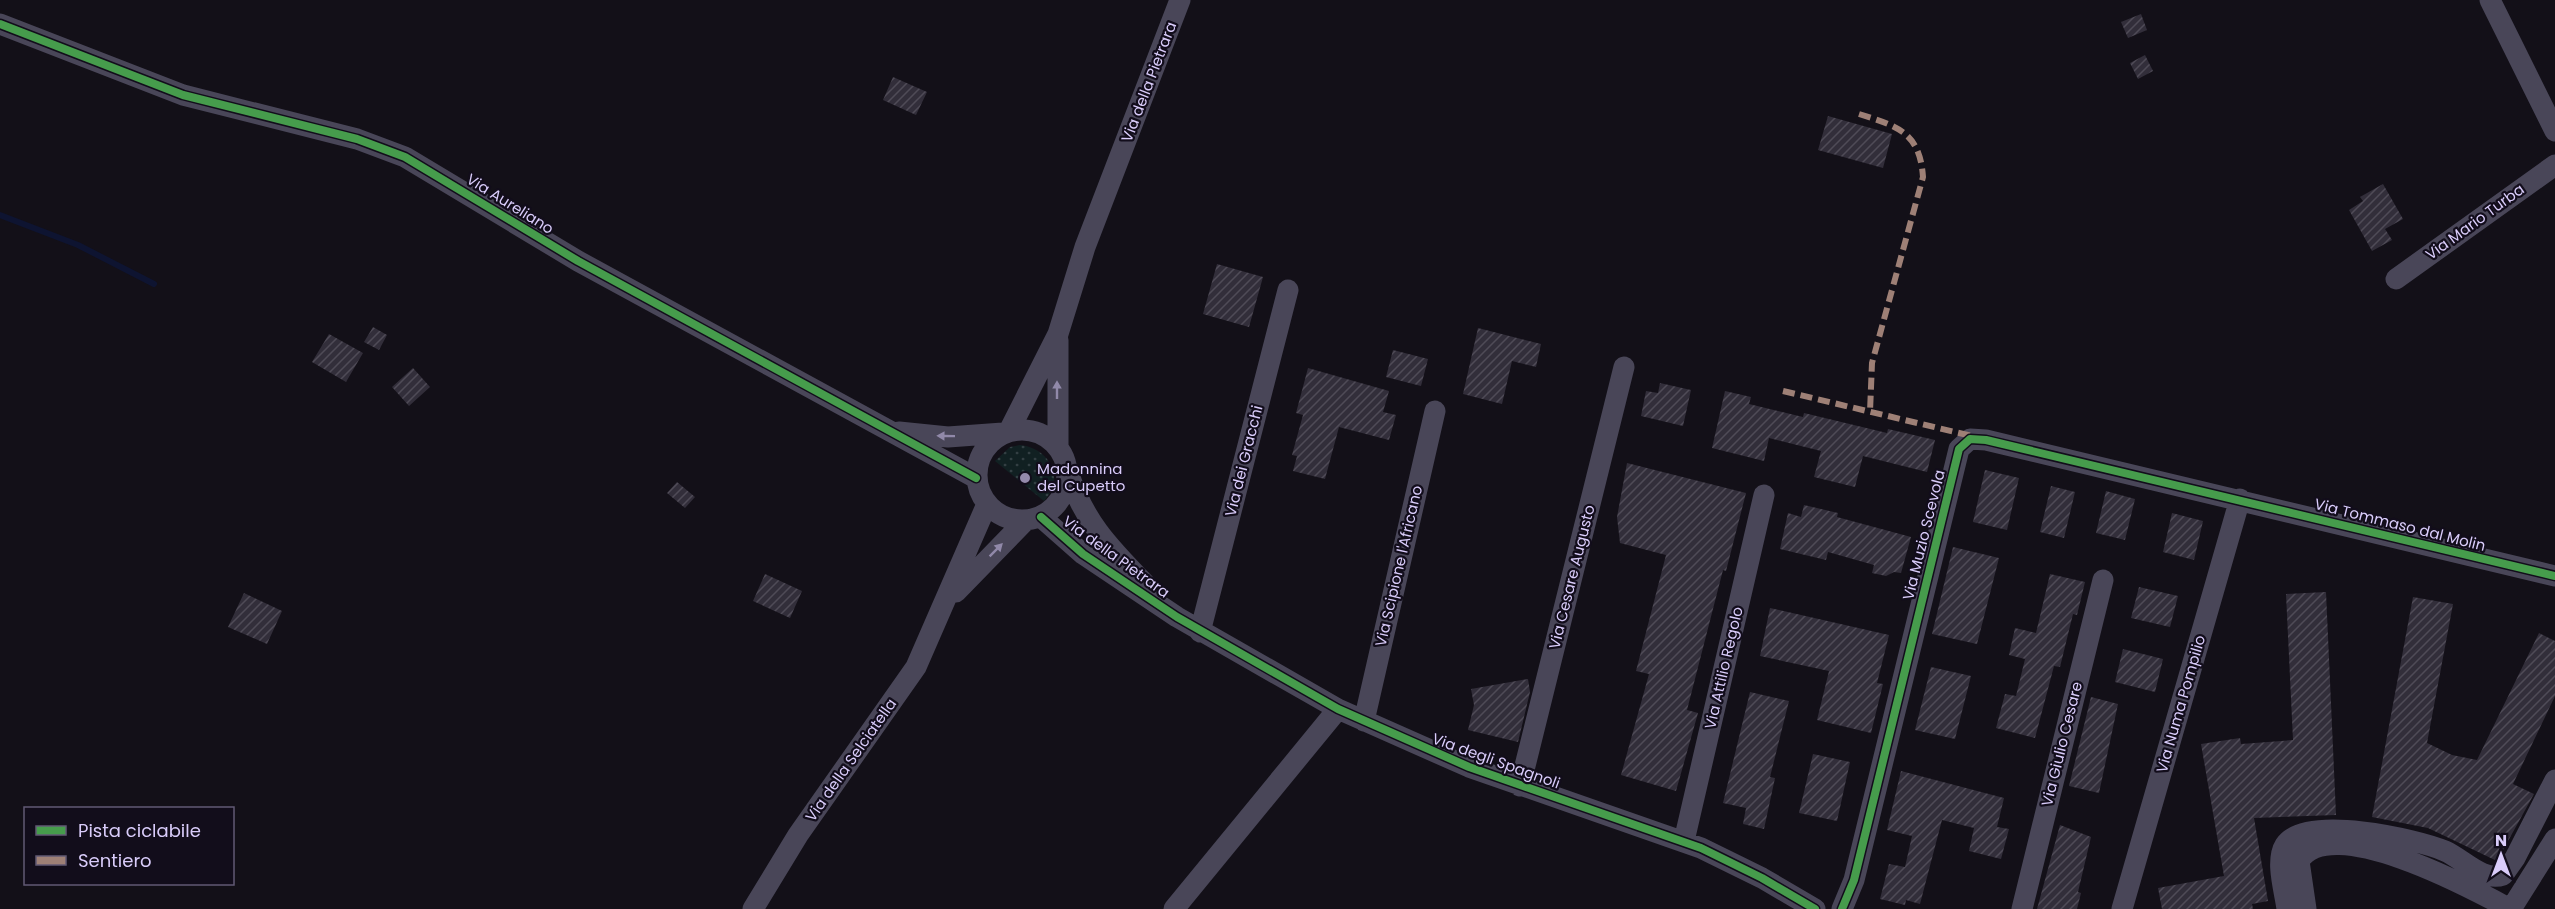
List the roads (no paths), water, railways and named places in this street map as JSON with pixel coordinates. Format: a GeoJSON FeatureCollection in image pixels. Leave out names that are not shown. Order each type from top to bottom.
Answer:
{"type":"FeatureCollection","features":[{"type":"Feature","properties":{"kind":"street","name":"Via della Pietrara"},"geometry":{"type":"LineString","coordinates":[[1007,432],[1058,334],[1085,247],[1180,0]]}},
{"type":"Feature","properties":{"kind":"street"},"geometry":{"type":"LineString","coordinates":[[2490,0],[2555,131]]}},
{"type":"Feature","properties":{"kind":"street","name":"Via Aureliano"},"geometry":{"type":"LineString","coordinates":[[0,24],[183,95],[334,133],[396,153],[431,170],[570,256],[976,478]]}},
{"type":"Feature","properties":{"kind":"street","name":"Via Mario Turba"},"geometry":{"type":"LineString","coordinates":[[2396,279],[2555,165]]}},
{"type":"Feature","properties":{"kind":"street","name":"Via dei Gracchi"},"geometry":{"type":"LineString","coordinates":[[1200,632],[1288,290]]}},
{"type":"Feature","properties":{"kind":"street","name":"Via della Pietrara"},"geometry":{"type":"LineString","coordinates":[[1058,334],[1058,447]]}},
{"type":"Feature","properties":{"kind":"street","name":"Via Cesare Augusto"},"geometry":{"type":"LineString","coordinates":[[1520,786],[1624,367]]}},
{"type":"Feature","properties":{"kind":"street","name":"Via Scipione l'Africano"},"geometry":{"type":"LineString","coordinates":[[1364,721],[1435,411]]}},
{"type":"Feature","properties":{"kind":"street"},"geometry":{"type":"LineString","coordinates":[[1023,429],[1036,431],[1058,447],[1068,468],[1067,483],[1062,497],[1053,508],[1034,518],[1003,516],[987,504],[976,478],[981,456],[995,438],[1007,432],[1023,429]]}},
{"type":"Feature","properties":{"kind":"street","name":"Via Aureliano"},"geometry":{"type":"LineString","coordinates":[[887,430],[948,437],[1007,432]]}},
{"type":"Feature","properties":{"kind":"street","name":"Via Muzio Scevola"},"geometry":{"type":"LineString","coordinates":[[1842,909],[1854,880],[1962,444],[1970,439],[1986,440],[2240,499]]}},
{"type":"Feature","properties":{"kind":"street","name":"Via della Pietrara"},"geometry":{"type":"LineString","coordinates":[[1068,468],[1075,494],[1088,519],[1108,546],[1177,617]]}},
{"type":"Feature","properties":{"kind":"street","name":"Via Attilio Regolo"},"geometry":{"type":"LineString","coordinates":[[1684,841],[1764,495]]}},
{"type":"Feature","properties":{"kind":"street","name":"Via Tommaso dal Molin"},"geometry":{"type":"LineString","coordinates":[[2240,499],[2555,576]]}},
{"type":"Feature","properties":{"kind":"street","name":"Via Numa Pompilio"},"geometry":{"type":"LineString","coordinates":[[2122,909],[2240,499]]}},
{"type":"Feature","properties":{"kind":"street","name":"Via della Selciatella"},"geometry":{"type":"LineString","coordinates":[[753,909],[798,835],[916,667],[987,504]]}},
{"type":"Feature","properties":{"kind":"street","name":"Via della Pietrara"},"geometry":{"type":"LineString","coordinates":[[1034,518],[1177,617]]}},
{"type":"Feature","properties":{"kind":"street","name":"Via della Selciatella"},"geometry":{"type":"LineString","coordinates":[[942,608],[972,574],[1034,518]]}},
{"type":"Feature","properties":{"kind":"street","name":"Via Giulio Cesare"},"geometry":{"type":"LineString","coordinates":[[2022,909],[2103,580]]}},
{"type":"Feature","properties":{"kind":"street","name":"Via degli Spagnoli"},"geometry":{"type":"LineString","coordinates":[[1177,617],[1338,709],[1424,749],[1520,786],[1684,841],[1745,869],[1815,909]]}},
{"type":"Feature","properties":{"kind":"street"},"geometry":{"type":"LineString","coordinates":[[1174,909],[1338,709]]}},
{"type":"Feature","properties":{"kind":"street"},"geometry":{"type":"LineString","coordinates":[[2287,909],[2282,867],[2283,849],[2295,837],[2313,832],[2361,832],[2403,838],[2445,851],[2487,875],[2503,875],[2515,858],[2555,780]]}},
{"type":"Feature","properties":{"kind":"street"},"geometry":{"type":"LineString","coordinates":[[2306,909],[2300,861],[2312,848],[2330,845],[2372,849],[2409,860],[2466,885],[2510,909],[2555,839]]}},
{"type":"Feature","properties":{"kind":"waterway"},"geometry":{"type":"LineString","coordinates":[[0,215],[78,245],[154,284]]}},
{"type":"Feature","properties":{"kind":"place","name":"Madonnina del Cupetto"},"geometry":{"type":"Point","coordinates":[1025,478]}}]}
